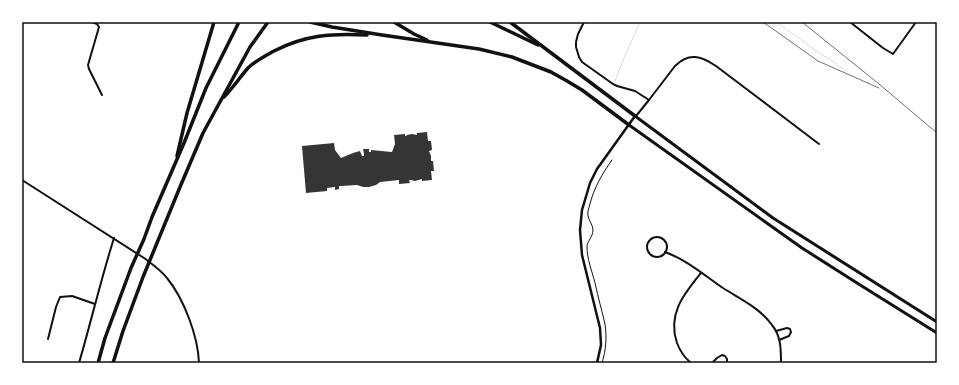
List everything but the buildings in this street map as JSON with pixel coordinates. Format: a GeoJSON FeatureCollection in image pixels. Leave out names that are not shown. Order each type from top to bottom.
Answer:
{"type":"FeatureCollection","features":[{"type":"Feature","properties":{"kind":"highway"},"geometry":{"type":"LineString","coordinates":[[175,165],[187,113],[214,22]]}},
{"type":"Feature","properties":{"kind":"highway"},"geometry":{"type":"LineString","coordinates":[[98,363],[105,338],[152,217],[206,88],[239,22]]}},
{"type":"Feature","properties":{"kind":"highway"},"geometry":{"type":"LineString","coordinates":[[113,363],[143,277],[203,133],[250,47],[268,22]]}},
{"type":"Feature","properties":{"kind":"highway"},"geometry":{"type":"LineString","coordinates":[[310,22],[382,35],[479,49],[512,57],[552,72],[582,90],[628,125]]}},
{"type":"Feature","properties":{"kind":"highway"},"geometry":{"type":"LineString","coordinates":[[394,22],[414,34],[427,40],[439,43]]}},
{"type":"Feature","properties":{"kind":"highway"},"geometry":{"type":"LineString","coordinates":[[490,22],[544,48]]}},
{"type":"Feature","properties":{"kind":"highway"},"geometry":{"type":"LineString","coordinates":[[510,22],[635,116]]}},
{"type":"Feature","properties":{"kind":"highway"},"geometry":{"type":"LineString","coordinates":[[220,102],[249,67],[269,54],[292,43],[329,34],[382,35]]}},
{"type":"Feature","properties":{"kind":"main road"},"geometry":{"type":"LineString","coordinates":[[635,116],[773,218],[937,322]]}},
{"type":"Feature","properties":{"kind":"main road"},"geometry":{"type":"LineString","coordinates":[[628,125],[802,248],[937,333]]}},
{"type":"Feature","properties":{"kind":"street"},"geometry":{"type":"LineString","coordinates":[[92,22],[97,24],[99,27],[88,65],[102,95]]}},
{"type":"Feature","properties":{"kind":"street"},"geometry":{"type":"LineString","coordinates":[[584,22],[576,42],[577,52],[582,62],[613,84],[635,91],[649,100]]}},
{"type":"Feature","properties":{"kind":"street"},"geometry":{"type":"LineString","coordinates":[[850,22],[893,54],[916,22]]}},
{"type":"Feature","properties":{"kind":"street"},"geometry":{"type":"LineString","coordinates":[[597,363],[601,345],[600,328],[582,255],[580,230],[582,210],[590,183],[597,169],[628,125],[680,61],[691,57],[707,60],[819,144]]}},
{"type":"Feature","properties":{"kind":"street"},"geometry":{"type":"LineString","coordinates":[[22,180],[114,238],[156,267],[166,276],[174,287],[186,310],[198,351],[199,363]]}},
{"type":"Feature","properties":{"kind":"street"},"geometry":{"type":"LineString","coordinates":[[655,237],[662,239],[666,245],[665,252],[659,256],[652,255],[647,249],[648,242],[655,237]]}},
{"type":"Feature","properties":{"kind":"street"},"geometry":{"type":"LineString","coordinates":[[79,363],[114,238]]}},
{"type":"Feature","properties":{"kind":"street"},"geometry":{"type":"LineString","coordinates":[[665,252],[683,260],[765,316],[773,326],[780,340],[782,348],[781,363]]}},
{"type":"Feature","properties":{"kind":"street"},"geometry":{"type":"LineString","coordinates":[[691,363],[680,350],[675,337],[675,314],[682,299],[702,273]]}},
{"type":"Feature","properties":{"kind":"street"},"geometry":{"type":"LineString","coordinates":[[48,339],[56,306],[60,297],[72,296],[95,304]]}},
{"type":"Feature","properties":{"kind":"street"},"geometry":{"type":"LineString","coordinates":[[776,331],[787,328],[790,329],[791,332],[789,336],[780,340]]}},
{"type":"Feature","properties":{"kind":"street"},"geometry":{"type":"LineString","coordinates":[[712,363],[722,355],[727,359],[727,363]]}},
{"type":"Feature","properties":{"kind":"path"},"geometry":{"type":"LineString","coordinates":[[602,363],[606,346],[606,333],[588,254],[587,245],[593,231],[588,214],[598,182],[612,160]]}},
{"type":"Feature","properties":{"kind":"waterway"},"geometry":{"type":"LineString","coordinates":[[615,81],[640,22]]}},
{"type":"Feature","properties":{"kind":"waterway"},"geometry":{"type":"LineString","coordinates":[[777,22],[844,70]]}},
{"type":"Feature","properties":{"kind":"railway"},"geometry":{"type":"LineString","coordinates":[[763,22],[818,61],[879,88]]}},
{"type":"Feature","properties":{"kind":"railway"},"geometry":{"type":"LineString","coordinates":[[802,22],[937,133]]}}]}
